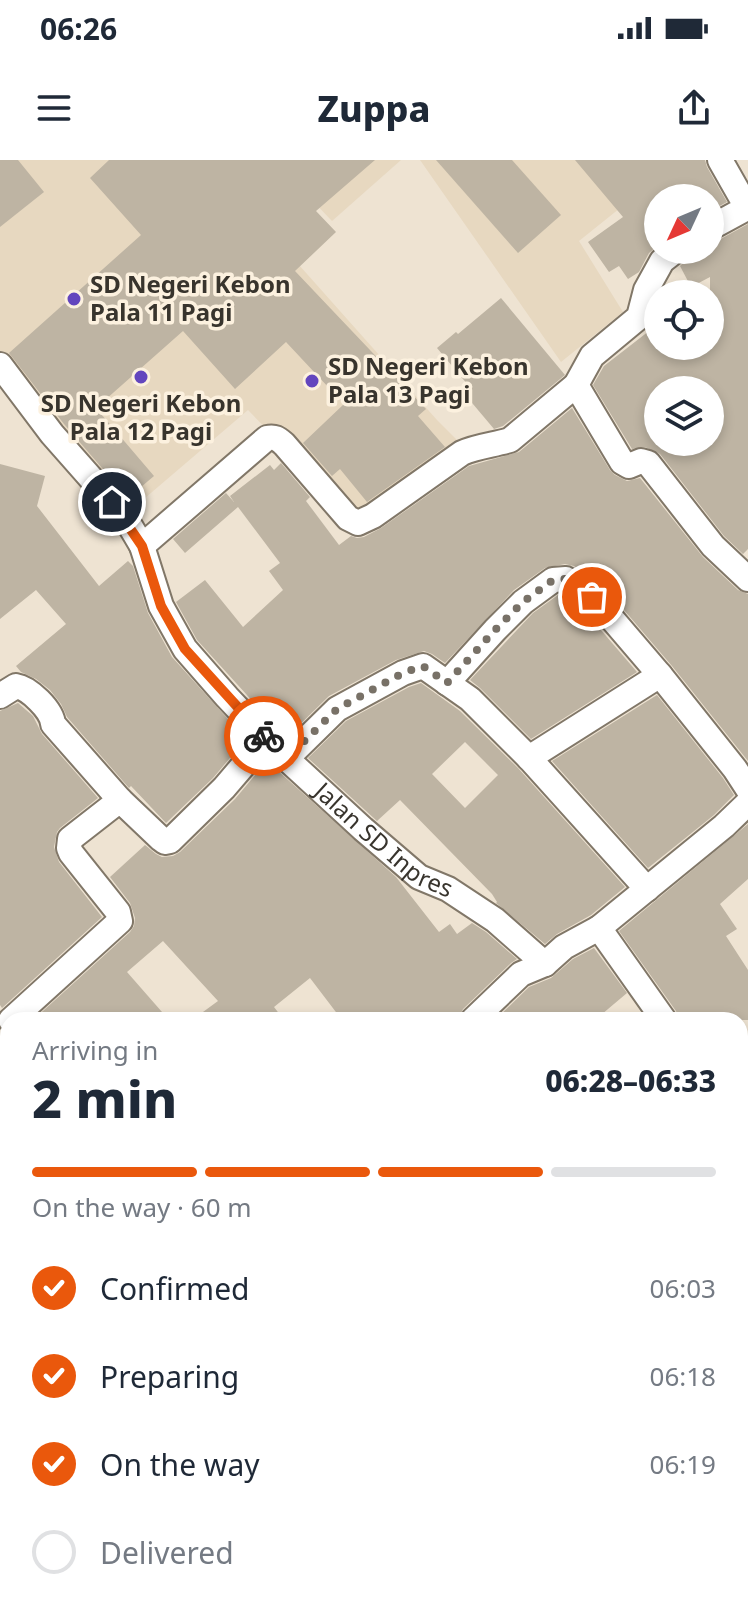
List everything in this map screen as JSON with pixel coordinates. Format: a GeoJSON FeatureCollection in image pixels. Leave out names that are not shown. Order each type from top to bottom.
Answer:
{"type":"FeatureCollection","features":[{"type":"Feature","properties":{"kind":"street"},"geometry":{"type":"LineString","coordinates":[[720,160],[744,201],[743,210],[724,220]]}},
{"type":"Feature","properties":{"kind":"street"},"geometry":{"type":"LineString","coordinates":[[142,546],[267,438],[272,437],[278,439],[348,518],[358,523],[373,516],[462,453],[510,440],[576,385],[592,356],[639,317],[646,290],[660,264]]}},
{"type":"Feature","properties":{"kind":"street","name":"Jalan SD Inpres"},"geometry":{"type":"LineString","coordinates":[[0,365],[52,434],[112,502],[142,546],[161,606],[185,649],[266,739],[419,877],[448,889],[495,920],[545,964]]}},
{"type":"Feature","properties":{"kind":"street"},"geometry":{"type":"LineString","coordinates":[[576,385],[622,462],[629,466],[641,461],[648,463],[713,546],[748,579]]}},
{"type":"Feature","properties":{"kind":"street"},"geometry":{"type":"LineString","coordinates":[[447,683],[523,602],[553,580],[566,579],[592,597],[660,675],[748,789]]}},
{"type":"Feature","properties":{"kind":"street"},"geometry":{"type":"LineString","coordinates":[[286,759],[337,709],[403,673],[423,666],[470,699],[529,758],[647,889]]}},
{"type":"Feature","properties":{"kind":"street"},"geometry":{"type":"LineString","coordinates":[[529,758],[660,675]]}},
{"type":"Feature","properties":{"kind":"street"},"geometry":{"type":"LineString","coordinates":[[0,696],[16,686],[24,688],[51,714],[53,724],[120,800],[165,842],[170,841],[224,788],[266,739]]}},
{"type":"Feature","properties":{"kind":"street"},"geometry":{"type":"LineString","coordinates":[[20,1012],[120,921],[118,912],[71,853],[68,843],[75,834],[120,800]]}},
{"type":"Feature","properties":{"kind":"street"},"geometry":{"type":"LineString","coordinates":[[481,1012],[521,974],[545,964],[564,947],[599,928],[748,803]]}},
{"type":"Feature","properties":{"kind":"street"},"geometry":{"type":"LineString","coordinates":[[599,928],[658,1012]]}},
{"type":"Feature","properties":{"kind":"shaded area"},"geometry":{"type":"Polygon","coordinates":[[[0,160],[171,160],[299,265],[465,448],[353,519],[248,410],[131,510],[0,374],[0,160]]]}},
{"type":"Feature","properties":{"kind":"shaded area"},"geometry":{"type":"Polygon","coordinates":[[[274,160],[401,160],[332,221],[274,160]]]}},
{"type":"Feature","properties":{"kind":"shaded area"},"geometry":{"type":"Polygon","coordinates":[[[420,160],[680,160],[650,184],[644,184],[644,189],[579,241],[623,312],[561,362],[420,160]]]}},
{"type":"Feature","properties":{"kind":"building"},"geometry":{"type":"Polygon","coordinates":[[[0,160],[18,160],[44,192],[0,227],[0,160]]]}},
{"type":"Feature","properties":{"kind":"building"},"geometry":{"type":"Polygon","coordinates":[[[109,160],[375,160],[316,211],[336,232],[295,271],[426,409],[418,416],[445,447],[367,502],[340,469],[332,476],[303,443],[344,404],[286,342],[235,389],[183,331],[96,408],[154,476],[128,498],[64,424],[9,353],[141,235],[90,178],[109,160]]]}},
{"type":"Feature","properties":{"kind":"building"},"geometry":{"type":"Polygon","coordinates":[[[436,160],[512,160],[561,215],[518,253],[436,160]]]}},
{"type":"Feature","properties":{"kind":"building"},"geometry":{"type":"Polygon","coordinates":[[[575,160],[705,160],[717,184],[644,184],[644,262],[639,272],[628,279],[619,266],[609,272],[588,242],[623,217],[575,160]]]}},
{"type":"Feature","properties":{"kind":"building"},"geometry":{"type":"Polygon","coordinates":[[[748,224],[748,549],[743,554],[724,536],[662,456],[724,456],[724,376],[644,376],[644,447],[632,449],[593,385],[604,366],[644,335],[644,360],[724,360],[724,280],[710,280],[710,277],[687,280],[680,266],[724,264],[724,237],[748,224]]]}},
{"type":"Feature","properties":{"kind":"building"},"geometry":{"type":"Polygon","coordinates":[[[501,298],[565,375],[503,426],[494,429],[462,391],[468,385],[437,348],[501,298]]]}},
{"type":"Feature","properties":{"kind":"building"},"geometry":{"type":"Polygon","coordinates":[[[572,408],[610,470],[627,481],[640,478],[703,557],[738,590],[748,594],[748,761],[618,603],[601,585],[574,566],[565,564],[545,568],[514,590],[445,663],[424,651],[396,660],[329,696],[286,738],[197,640],[176,602],[205,580],[243,627],[283,590],[269,571],[280,563],[238,507],[185,553],[173,539],[226,493],[234,502],[230,496],[270,465],[274,470],[281,463],[310,497],[306,501],[339,545],[351,536],[364,537],[381,528],[469,466],[519,452],[572,408]]]}},
{"type":"Feature","properties":{"kind":"building"},"geometry":{"type":"Polygon","coordinates":[[[0,464],[45,476],[37,506],[99,586],[128,561],[133,566],[148,613],[172,657],[246,739],[213,778],[166,823],[131,786],[129,788],[67,717],[50,690],[16,666],[66,624],[36,590],[0,619],[0,464]]]}},
{"type":"Feature","properties":{"kind":"building"},"geometry":{"type":"Polygon","coordinates":[[[562,594],[582,608],[637,672],[531,739],[470,680],[533,613],[562,594]]]}},
{"type":"Feature","properties":{"kind":"building"},"geometry":{"type":"Polygon","coordinates":[[[421,683],[460,711],[518,768],[625,887],[591,915],[545,944],[496,903],[492,894],[400,800],[377,821],[308,758],[346,721],[421,683]],[[465,742],[432,774],[465,808],[498,775],[465,742]]]}},
{"type":"Feature","properties":{"kind":"building"},"geometry":{"type":"Polygon","coordinates":[[[657,695],[734,795],[648,868],[552,761],[657,695]]]}},
{"type":"Feature","properties":{"kind":"building"},"geometry":{"type":"Polygon","coordinates":[[[18,703],[33,716],[42,734],[98,798],[60,828],[54,847],[59,862],[102,917],[2,1008],[0,711],[18,703]]]}},
{"type":"Feature","properties":{"kind":"building"},"geometry":{"type":"Polygon","coordinates":[[[267,761],[396,877],[439,932],[450,924],[457,934],[472,923],[517,959],[462,1012],[336,1012],[310,978],[274,1007],[278,1012],[203,1012],[218,1001],[163,941],[127,972],[162,1012],[42,1012],[134,926],[130,903],[110,877],[145,845],[162,857],[180,852],[235,799],[267,761]]]}},
{"type":"Feature","properties":{"kind":"building"},"geometry":{"type":"Polygon","coordinates":[[[748,824],[748,879],[720,904],[737,929],[726,936],[748,970],[748,1012],[676,1012],[619,931],[748,824]]]}},
{"type":"Feature","properties":{"kind":"building"},"geometry":{"type":"Polygon","coordinates":[[[594,948],[627,993],[604,1012],[503,1012],[529,987],[551,978],[573,959],[594,948]]]}},
{"type":"Feature","properties":{"kind":"way so far"},"geometry":{"type":"LineString","coordinates":[[264,736],[286,759],[337,709],[403,673],[423,666],[447,683],[523,602],[553,580],[566,579],[592,597]]}},
{"type":"Feature","properties":{"kind":"place","name":"SD Negeri Kebon Pala 11 Pagi"},"geometry":{"type":"Point","coordinates":[74,299]}},
{"type":"Feature","properties":{"kind":"place","name":"SD Negeri Kebon Pala 12 Pagi"},"geometry":{"type":"Point","coordinates":[141,377]}},
{"type":"Feature","properties":{"kind":"place","name":"SD Negeri Kebon Pala 13 Pagi"},"geometry":{"type":"Point","coordinates":[312,381]}},
{"type":"Feature","properties":{"kind":"route"},"geometry":{"type":"LineString","coordinates":[[112,502],[142,546],[161,606],[185,649],[264,736]]}}]}
